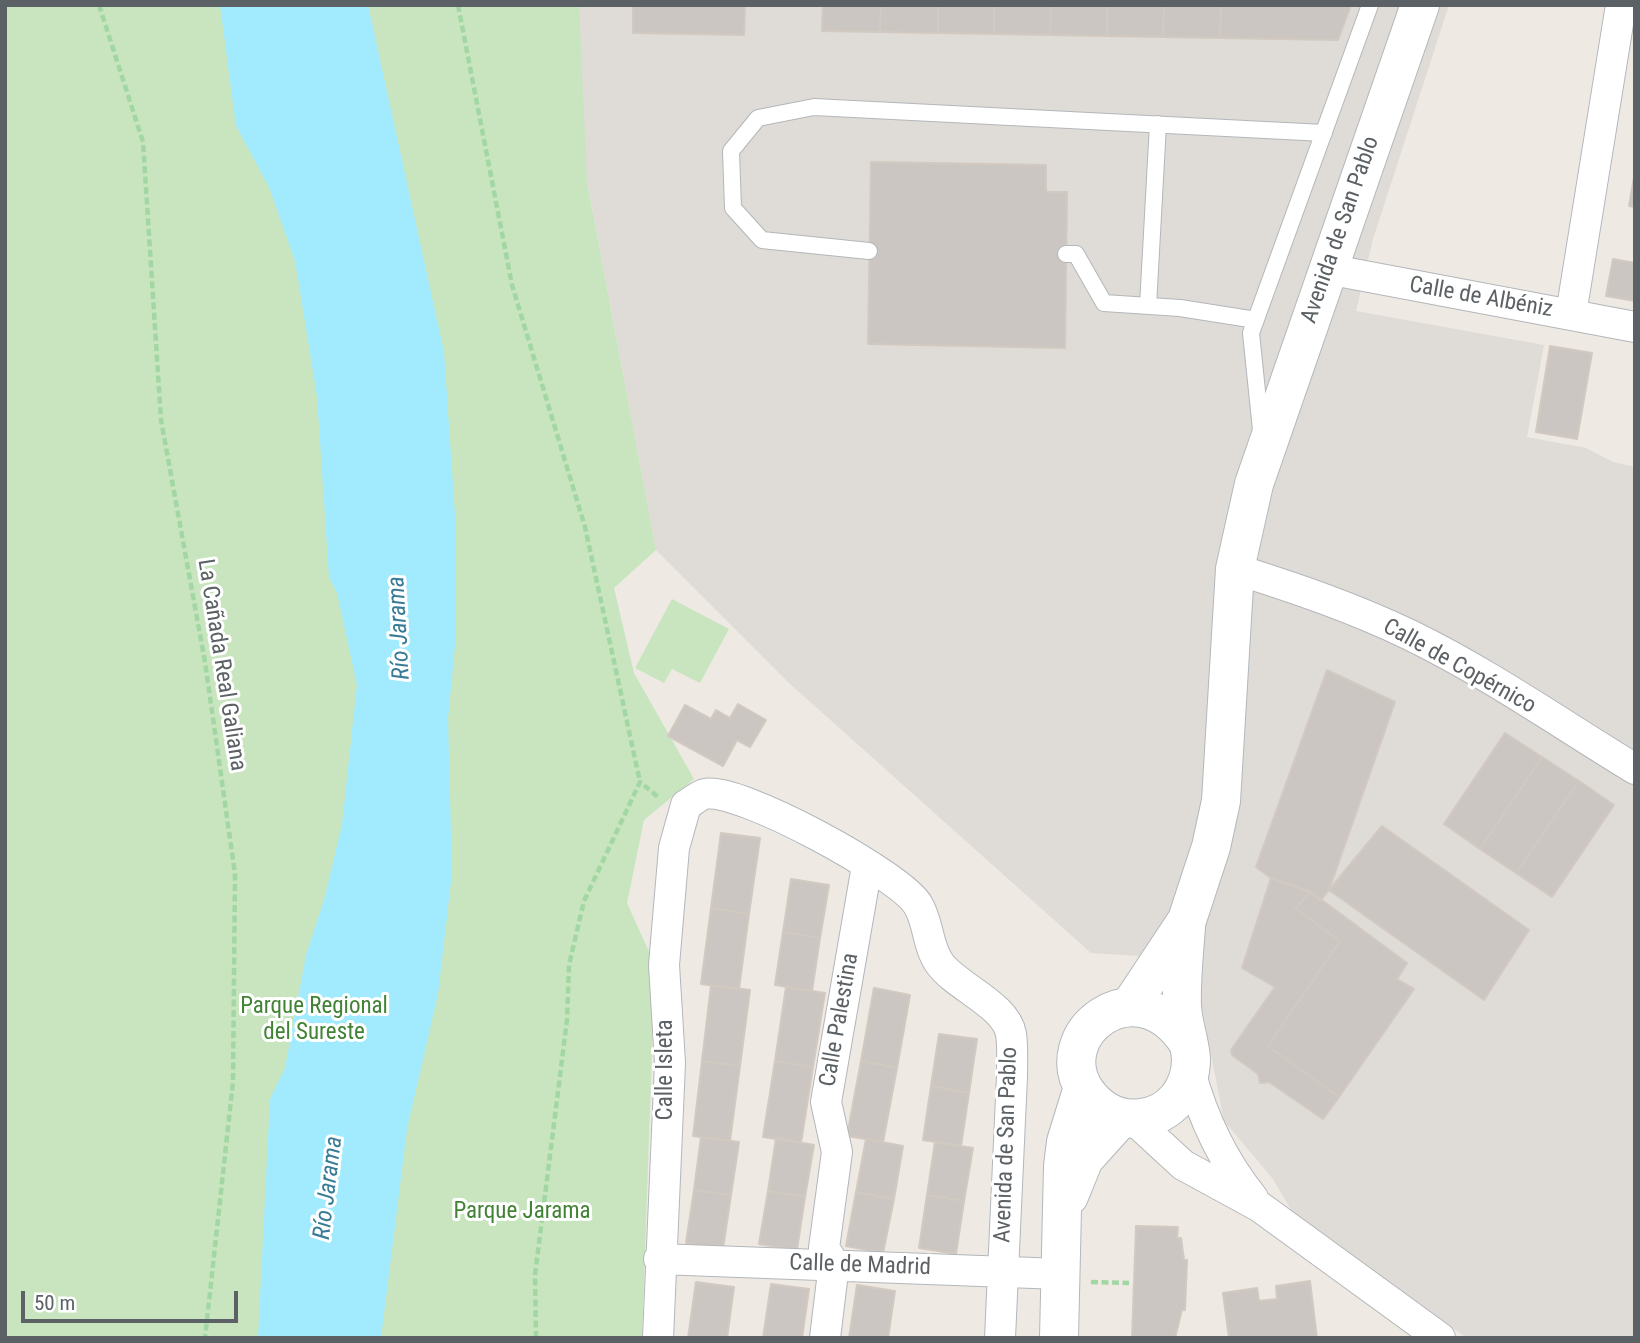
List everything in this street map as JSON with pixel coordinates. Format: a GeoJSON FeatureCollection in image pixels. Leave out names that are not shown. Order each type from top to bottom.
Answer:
{"type":"FeatureCollection","features":[{"type":"Feature","properties":{"kind":"street","name":"Avenida de San Pablo"},"geometry":{"type":"LineString","coordinates":[[1187,920],[1211,847],[1221,800],[1235,569],[1264,456],[1420,5]]}},
{"type":"Feature","properties":{"kind":"street"},"geometry":{"type":"LineString","coordinates":[[1571,314],[1625,41],[1621,5]]}},
{"type":"Feature","properties":{"kind":"street","name":"Calle de Albéniz"},"geometry":{"type":"LineString","coordinates":[[1327,269],[1635,327]]}},
{"type":"Feature","properties":{"kind":"street","name":"Calle de Copérnico"},"geometry":{"type":"LineString","coordinates":[[1235,569],[1314,594],[1409,635],[1458,660],[1635,769]]}},
{"type":"Feature","properties":{"kind":"street","name":"Calle Isleta"},"geometry":{"type":"LineString","coordinates":[[658,1338],[659,1259],[670,1063],[664,965],[674,848],[686,805],[705,794],[732,797],[797,822],[867,866]]}},
{"type":"Feature","properties":{"kind":"street","name":"Avenida de San Pablo"},"geometry":{"type":"LineString","coordinates":[[867,866],[893,882],[918,904],[930,947],[940,966],[1005,1020],[1011,1033],[1012,1076],[1000,1338]]}},
{"type":"Feature","properties":{"kind":"street","name":"Calle Palestina"},"geometry":{"type":"LineString","coordinates":[[825,1338],[834,1265],[824,1248],[836,1152],[826,1102],[867,866]]}},
{"type":"Feature","properties":{"kind":"street"},"geometry":{"type":"LineString","coordinates":[[1130,1006],[1187,920]]}},
{"type":"Feature","properties":{"kind":"street"},"geometry":{"type":"LineString","coordinates":[[1064,1213],[1074,1177],[1084,1159],[1127,1118],[1164,1111],[1186,1087],[1189,1056],[1181,981],[1187,920]]}},
{"type":"Feature","properties":{"kind":"street"},"geometry":{"type":"LineString","coordinates":[[1059,1338],[1075,1278],[1064,1213],[1066,1142],[1083,1087],[1077,1057],[1085,1034],[1101,1016],[1130,1006],[1154,1009],[1174,1021],[1189,1056],[1214,1138],[1230,1170],[1260,1207]]}},
{"type":"Feature","properties":{"kind":"street"},"geometry":{"type":"LineString","coordinates":[[1083,1087],[1105,1111],[1127,1118],[1183,1165],[1260,1207],[1440,1338]]}},
{"type":"Feature","properties":{"kind":"street","name":"Calle de Madrid"},"geometry":{"type":"LineString","coordinates":[[659,1259],[1002,1271],[1075,1278]]}},
{"type":"Feature","properties":{"kind":"lane","name":"Avenida de San Pablo"},"geometry":{"type":"LineString","coordinates":[[1264,456],[1251,333],[1370,5]]}},
{"type":"Feature","properties":{"kind":"lane"},"geometry":{"type":"LineString","coordinates":[[869,251],[762,240],[733,208],[732,151],[758,118],[814,107],[1324,133]]}},
{"type":"Feature","properties":{"kind":"lane"},"geometry":{"type":"LineString","coordinates":[[1148,306],[1158,124]]}},
{"type":"Feature","properties":{"kind":"lane"},"geometry":{"type":"LineString","coordinates":[[1066,254],[1076,254],[1104,303],[1256,320]]}},
{"type":"Feature","properties":{"kind":"path","name":"La Cañada Real Galiana"},"geometry":{"type":"LineString","coordinates":[[99,5],[143,142],[161,420],[205,662],[234,874],[233,1082],[205,1338]]}},
{"type":"Feature","properties":{"kind":"path"},"geometry":{"type":"LineString","coordinates":[[458,5],[512,285],[585,527],[640,782],[584,901],[569,965],[567,1020],[535,1275],[536,1338]]}},
{"type":"Feature","properties":{"kind":"path"},"geometry":{"type":"LineString","coordinates":[[640,782],[657,794],[674,848]]}},
{"type":"Feature","properties":{"kind":"path"},"geometry":{"type":"LineString","coordinates":[[1075,1278],[1129,1283]]}},
{"type":"Feature","properties":{"kind":"shaded area"},"geometry":{"type":"Polygon","coordinates":[[[573,5],[1449,5],[1373,239],[1356,311],[1544,345],[1527,437],[1586,448],[1613,462],[1635,467],[1635,1338],[1467,1338],[1293,1213],[1273,1179],[1224,1121],[1196,977],[1141,956],[1091,953],[789,683],[656,550],[568,78],[573,5]]]}},
{"type":"Feature","properties":{"kind":"green space","name":"Parque Regional del Sureste"},"geometry":{"type":"Polygon","coordinates":[[[5,5],[579,5],[587,181],[656,550],[614,588],[634,673],[694,779],[644,820],[627,903],[655,965],[642,1338],[5,1338],[5,5]]]}},
{"type":"Feature","properties":{"kind":"green space"},"geometry":{"type":"Polygon","coordinates":[[[672,599],[729,629],[700,683],[672,669],[664,683],[635,668],[672,599]]]}},
{"type":"Feature","properties":{"kind":"water","name":"Río Jarama"},"geometry":{"type":"Polygon","coordinates":[[[220,5],[368,5],[444,352],[455,515],[456,635],[448,718],[452,873],[438,994],[407,1129],[381,1338],[258,1338],[270,1099],[285,1068],[306,955],[325,897],[342,824],[357,685],[337,593],[329,577],[317,396],[295,261],[269,187],[236,126],[220,5]]]}},
{"type":"Feature","properties":{"kind":"building"},"geometry":{"type":"Polygon","coordinates":[[[633,5],[745,5],[744,35],[633,33],[633,5]]]}},
{"type":"Feature","properties":{"kind":"building"},"geometry":{"type":"Polygon","coordinates":[[[823,5],[881,5],[880,32],[822,31],[823,5]]]}},
{"type":"Feature","properties":{"kind":"building"},"geometry":{"type":"Polygon","coordinates":[[[881,5],[938,5],[938,33],[880,32],[881,5]]]}},
{"type":"Feature","properties":{"kind":"building"},"geometry":{"type":"Polygon","coordinates":[[[938,5],[994,5],[994,34],[938,33],[938,5]]]}},
{"type":"Feature","properties":{"kind":"building"},"geometry":{"type":"Polygon","coordinates":[[[994,5],[1051,5],[1050,35],[994,34],[994,5]]]}},
{"type":"Feature","properties":{"kind":"building"},"geometry":{"type":"Polygon","coordinates":[[[1051,5],[1107,5],[1107,36],[1050,35],[1051,5]]]}},
{"type":"Feature","properties":{"kind":"building"},"geometry":{"type":"Polygon","coordinates":[[[1107,5],[1164,5],[1163,37],[1107,36],[1107,5]]]}},
{"type":"Feature","properties":{"kind":"building"},"geometry":{"type":"Polygon","coordinates":[[[1164,5],[1221,5],[1220,38],[1163,37],[1164,5]]]}},
{"type":"Feature","properties":{"kind":"building"},"geometry":{"type":"Polygon","coordinates":[[[1221,5],[1351,5],[1338,40],[1220,38],[1221,5]]]}},
{"type":"Feature","properties":{"kind":"building"},"geometry":{"type":"Polygon","coordinates":[[[871,162],[1046,165],[1046,192],[1067,192],[1065,348],[868,344],[871,162]]]}},
{"type":"Feature","properties":{"kind":"building"},"geometry":{"type":"Polygon","coordinates":[[[1635,172],[1635,207],[1629,206],[1635,172]]]}},
{"type":"Feature","properties":{"kind":"building"},"geometry":{"type":"Polygon","coordinates":[[[1613,259],[1635,263],[1635,301],[1606,296],[1613,259]]]}},
{"type":"Feature","properties":{"kind":"building"},"geometry":{"type":"Polygon","coordinates":[[[1550,346],[1592,353],[1577,439],[1536,432],[1550,346]]]}},
{"type":"Feature","properties":{"kind":"building"},"geometry":{"type":"Polygon","coordinates":[[[1327,670],[1395,702],[1329,890],[1320,901],[1311,892],[1271,878],[1256,867],[1327,670]]]}},
{"type":"Feature","properties":{"kind":"building"},"geometry":{"type":"Polygon","coordinates":[[[738,704],[766,720],[750,747],[737,740],[723,766],[668,736],[685,705],[711,719],[716,710],[730,718],[738,704]]]}},
{"type":"Feature","properties":{"kind":"building"},"geometry":{"type":"Polygon","coordinates":[[[1505,733],[1542,757],[1480,849],[1444,824],[1505,733]]]}},
{"type":"Feature","properties":{"kind":"building"},"geometry":{"type":"Polygon","coordinates":[[[1542,757],[1579,781],[1516,873],[1480,849],[1542,757]]]}},
{"type":"Feature","properties":{"kind":"building"},"geometry":{"type":"Polygon","coordinates":[[[1579,781],[1614,805],[1552,897],[1516,873],[1579,781]]]}},
{"type":"Feature","properties":{"kind":"building"},"geometry":{"type":"Polygon","coordinates":[[[1382,826],[1529,930],[1484,1000],[1329,890],[1382,826]]]}},
{"type":"Feature","properties":{"kind":"building"},"geometry":{"type":"Polygon","coordinates":[[[721,833],[760,838],[749,914],[711,908],[721,833]]]}},
{"type":"Feature","properties":{"kind":"building"},"geometry":{"type":"Polygon","coordinates":[[[1271,878],[1311,892],[1295,908],[1340,941],[1268,1046],[1339,1097],[1323,1119],[1269,1082],[1260,1083],[1258,1074],[1232,1055],[1231,1050],[1275,987],[1242,968],[1271,878]]]}},
{"type":"Feature","properties":{"kind":"building"},"geometry":{"type":"Polygon","coordinates":[[[791,879],[829,885],[820,938],[783,932],[791,879]]]}},
{"type":"Feature","properties":{"kind":"building"},"geometry":{"type":"Polygon","coordinates":[[[1311,892],[1407,963],[1397,979],[1414,989],[1339,1097],[1268,1046],[1340,941],[1295,908],[1311,892]]]}},
{"type":"Feature","properties":{"kind":"building"},"geometry":{"type":"Polygon","coordinates":[[[711,908],[749,914],[739,989],[701,984],[711,908]]]}},
{"type":"Feature","properties":{"kind":"building"},"geometry":{"type":"Polygon","coordinates":[[[783,932],[820,938],[812,991],[775,985],[783,932]]]}},
{"type":"Feature","properties":{"kind":"building"},"geometry":{"type":"Polygon","coordinates":[[[711,985],[750,990],[740,1066],[702,1061],[711,985]]]}},
{"type":"Feature","properties":{"kind":"building"},"geometry":{"type":"Polygon","coordinates":[[[786,987],[825,993],[813,1067],[775,1061],[786,987]]]}},
{"type":"Feature","properties":{"kind":"building"},"geometry":{"type":"Polygon","coordinates":[[[874,988],[910,995],[897,1068],[861,1061],[874,988]]]}},
{"type":"Feature","properties":{"kind":"building"},"geometry":{"type":"Polygon","coordinates":[[[939,1034],[977,1039],[969,1093],[931,1086],[939,1034]]]}},
{"type":"Feature","properties":{"kind":"building"},"geometry":{"type":"Polygon","coordinates":[[[702,1061],[740,1066],[730,1141],[693,1136],[702,1061]]]}},
{"type":"Feature","properties":{"kind":"building"},"geometry":{"type":"Polygon","coordinates":[[[775,1061],[813,1067],[801,1143],[763,1137],[775,1061]]]}},
{"type":"Feature","properties":{"kind":"building"},"geometry":{"type":"Polygon","coordinates":[[[861,1061],[897,1068],[883,1142],[847,1136],[861,1061]]]}},
{"type":"Feature","properties":{"kind":"building"},"geometry":{"type":"Polygon","coordinates":[[[931,1086],[969,1093],[961,1146],[923,1140],[931,1086]]]}},
{"type":"Feature","properties":{"kind":"building"},"geometry":{"type":"Polygon","coordinates":[[[701,1137],[739,1142],[731,1195],[694,1190],[701,1137]]]}},
{"type":"Feature","properties":{"kind":"building"},"geometry":{"type":"Polygon","coordinates":[[[776,1138],[814,1145],[805,1197],[768,1191],[776,1138]]]}},
{"type":"Feature","properties":{"kind":"building"},"geometry":{"type":"Polygon","coordinates":[[[866,1139],[903,1146],[894,1199],[856,1192],[866,1139]]]}},
{"type":"Feature","properties":{"kind":"building"},"geometry":{"type":"Polygon","coordinates":[[[935,1142],[973,1148],[964,1201],[927,1195],[935,1142]]]}},
{"type":"Feature","properties":{"kind":"building"},"geometry":{"type":"Polygon","coordinates":[[[694,1190],[731,1195],[723,1249],[686,1243],[694,1190]]]}},
{"type":"Feature","properties":{"kind":"building"},"geometry":{"type":"Polygon","coordinates":[[[768,1191],[805,1197],[797,1250],[759,1244],[768,1191]]]}},
{"type":"Feature","properties":{"kind":"building"},"geometry":{"type":"Polygon","coordinates":[[[856,1192],[894,1199],[883,1253],[846,1246],[856,1192]]]}},
{"type":"Feature","properties":{"kind":"building"},"geometry":{"type":"Polygon","coordinates":[[[927,1195],[964,1201],[956,1254],[919,1248],[927,1195]]]}},
{"type":"Feature","properties":{"kind":"building"},"geometry":{"type":"Polygon","coordinates":[[[1136,1226],[1178,1227],[1177,1238],[1181,1238],[1184,1260],[1187,1260],[1185,1310],[1182,1310],[1175,1338],[1132,1338],[1136,1226]]]}},
{"type":"Feature","properties":{"kind":"building"},"geometry":{"type":"Polygon","coordinates":[[[1310,1281],[1317,1338],[1229,1338],[1223,1293],[1257,1288],[1259,1301],[1277,1299],[1276,1286],[1310,1281]]]}},
{"type":"Feature","properties":{"kind":"building"},"geometry":{"type":"Polygon","coordinates":[[[696,1282],[734,1287],[727,1338],[688,1338],[696,1282]]]}},
{"type":"Feature","properties":{"kind":"building"},"geometry":{"type":"Polygon","coordinates":[[[771,1284],[809,1289],[802,1338],[763,1338],[771,1284]]]}},
{"type":"Feature","properties":{"kind":"building"},"geometry":{"type":"Polygon","coordinates":[[[857,1285],[895,1291],[888,1338],[849,1338],[857,1285]]]}},
{"type":"Feature","properties":{"kind":"park label","name":"Parque Jarama"},"geometry":{"type":"Point","coordinates":[522,1212]}}]}
